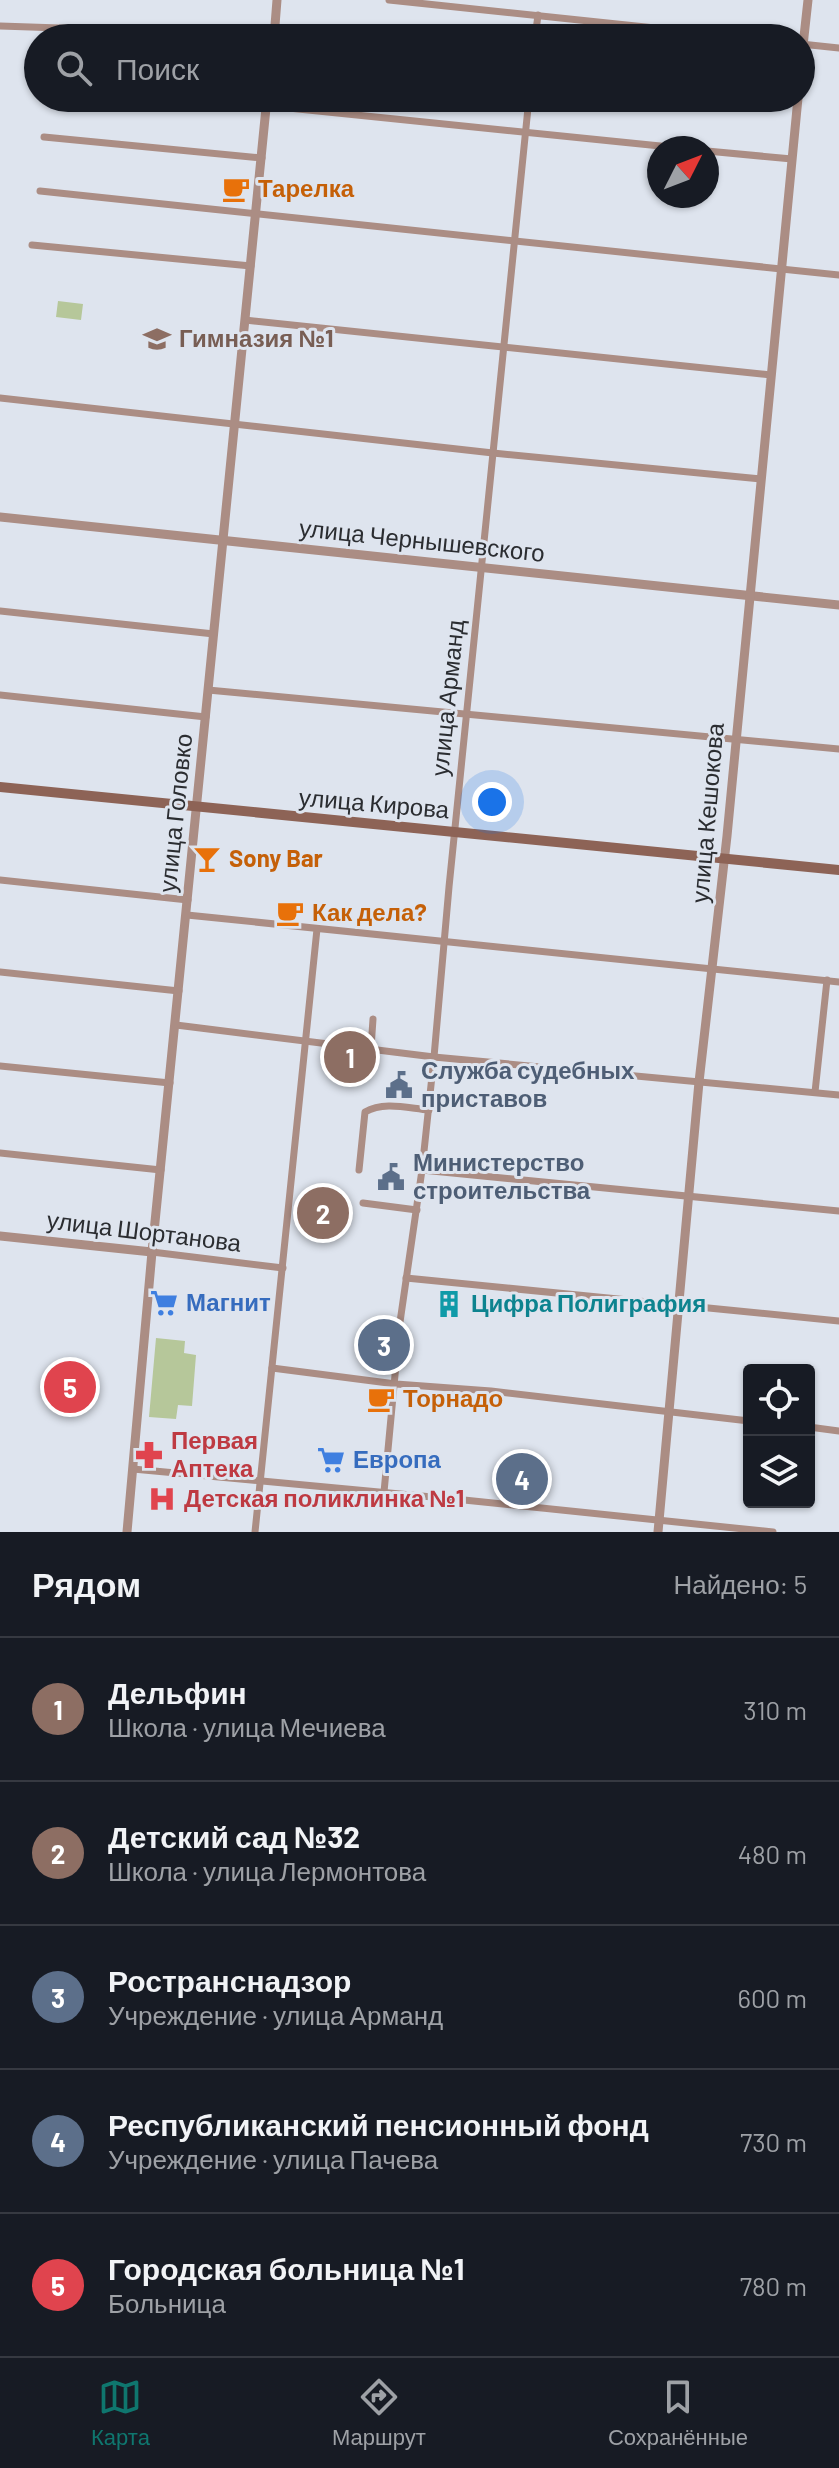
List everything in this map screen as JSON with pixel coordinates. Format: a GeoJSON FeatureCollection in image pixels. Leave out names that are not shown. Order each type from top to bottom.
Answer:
{"type":"FeatureCollection","features":[{"type":"Feature","properties":{"kind":"main road","name":"улица Кирова"},"geometry":{"type":"LineString","coordinates":[[0,787],[839,870]]}},
{"type":"Feature","properties":{"kind":"street"},"geometry":{"type":"LineString","coordinates":[[275,24],[277,0]]}},
{"type":"Feature","properties":{"kind":"street"},"geometry":{"type":"LineString","coordinates":[[389,0],[621,24]]}},
{"type":"Feature","properties":{"kind":"street"},"geometry":{"type":"LineString","coordinates":[[805,24],[808,0]]}},
{"type":"Feature","properties":{"kind":"street"},"geometry":{"type":"LineString","coordinates":[[537,24],[538,15]]}},
{"type":"Feature","properties":{"kind":"street"},"geometry":{"type":"LineString","coordinates":[[0,26],[24,27]]}},
{"type":"Feature","properties":{"kind":"street"},"geometry":{"type":"LineString","coordinates":[[815,45],[839,48]]}},
{"type":"Feature","properties":{"kind":"street","name":"улица Головко"},"geometry":{"type":"LineString","coordinates":[[127,1532],[152,1252],[266,112]]}},
{"type":"Feature","properties":{"kind":"street"},"geometry":{"type":"LineString","coordinates":[[353,112],[647,145]]}},
{"type":"Feature","properties":{"kind":"street","name":"улица Арманд"},"geometry":{"type":"LineString","coordinates":[[384,1492],[406,1278],[429,1110],[454,831],[527,112]]}},
{"type":"Feature","properties":{"kind":"street","name":"улица Кешокова"},"geometry":{"type":"LineString","coordinates":[[658,1532],[699,1082],[724,858],[797,112]]}},
{"type":"Feature","properties":{"kind":"street"},"geometry":{"type":"LineString","coordinates":[[44,137],[262,158]]}},
{"type":"Feature","properties":{"kind":"street"},"geometry":{"type":"LineString","coordinates":[[719,152],[792,159]]}},
{"type":"Feature","properties":{"kind":"street"},"geometry":{"type":"LineString","coordinates":[[40,191],[839,275]]}},
{"type":"Feature","properties":{"kind":"street"},"geometry":{"type":"LineString","coordinates":[[32,245],[251,266]]}},
{"type":"Feature","properties":{"kind":"street"},"geometry":{"type":"LineString","coordinates":[[245,320],[771,375]]}},
{"type":"Feature","properties":{"kind":"street"},"geometry":{"type":"LineString","coordinates":[[0,398],[493,453],[761,479]]}},
{"type":"Feature","properties":{"kind":"street","name":"улица Чернышевского"},"geometry":{"type":"LineString","coordinates":[[0,517],[839,605]]}},
{"type":"Feature","properties":{"kind":"street"},"geometry":{"type":"LineString","coordinates":[[0,611],[214,634]]}},
{"type":"Feature","properties":{"kind":"street"},"geometry":{"type":"LineString","coordinates":[[208,690],[839,749]]}},
{"type":"Feature","properties":{"kind":"street"},"geometry":{"type":"LineString","coordinates":[[0,695],[206,717]]}},
{"type":"Feature","properties":{"kind":"street"},"geometry":{"type":"LineString","coordinates":[[0,880],[188,900]]}},
{"type":"Feature","properties":{"kind":"street"},"geometry":{"type":"LineString","coordinates":[[187,915],[839,982]]}},
{"type":"Feature","properties":{"kind":"street"},"geometry":{"type":"LineString","coordinates":[[255,1532],[317,929]]}},
{"type":"Feature","properties":{"kind":"street"},"geometry":{"type":"LineString","coordinates":[[0,972],[179,991]]}},
{"type":"Feature","properties":{"kind":"street"},"geometry":{"type":"LineString","coordinates":[[815,1092],[827,980]]}},
{"type":"Feature","properties":{"kind":"street"},"geometry":{"type":"LineString","coordinates":[[371,1048],[373,1019]]}},
{"type":"Feature","properties":{"kind":"street"},"geometry":{"type":"LineString","coordinates":[[176,1025],[434,1057],[839,1095]]}},
{"type":"Feature","properties":{"kind":"street"},"geometry":{"type":"LineString","coordinates":[[0,1066],[170,1083]]}},
{"type":"Feature","properties":{"kind":"street"},"geometry":{"type":"LineString","coordinates":[[359,1170],[365,1112],[390,1106],[429,1110]]}},
{"type":"Feature","properties":{"kind":"street"},"geometry":{"type":"LineString","coordinates":[[0,1153],[161,1170]]}},
{"type":"Feature","properties":{"kind":"street"},"geometry":{"type":"LineString","coordinates":[[422,1170],[839,1211]]}},
{"type":"Feature","properties":{"kind":"street"},"geometry":{"type":"LineString","coordinates":[[363,1203],[417,1210]]}},
{"type":"Feature","properties":{"kind":"street","name":"улица Шортанова"},"geometry":{"type":"LineString","coordinates":[[0,1236],[283,1268]]}},
{"type":"Feature","properties":{"kind":"street"},"geometry":{"type":"LineString","coordinates":[[406,1278],[839,1321]]}},
{"type":"Feature","properties":{"kind":"street"},"geometry":{"type":"LineString","coordinates":[[272,1368],[743,1420]]}},
{"type":"Feature","properties":{"kind":"street"},"geometry":{"type":"LineString","coordinates":[[815,1428],[839,1431]]}},
{"type":"Feature","properties":{"kind":"street"},"geometry":{"type":"LineString","coordinates":[[133,1469],[773,1532]]}},
{"type":"Feature","properties":{"kind":"green space"},"geometry":{"type":"Polygon","coordinates":[[[58,301],[83,304],[81,320],[56,317],[58,301]]]}},
{"type":"Feature","properties":{"kind":"green space"},"geometry":{"type":"Polygon","coordinates":[[[156,1338],[185,1341],[184,1353],[196,1355],[192,1406],[178,1405],[176,1419],[149,1417],[156,1338]]]}},
{"type":"Feature","properties":{"kind":"place","name":"Тарелка"},"geometry":{"type":"Point","coordinates":[236,189]}},
{"type":"Feature","properties":{"kind":"place","name":"Гимназия №1"},"geometry":{"type":"Point","coordinates":[157,339]}},
{"type":"Feature","properties":{"kind":"place","name":"Sony Bar"},"geometry":{"type":"Point","coordinates":[207,859]}},
{"type":"Feature","properties":{"kind":"place","name":"Как дела?"},"geometry":{"type":"Point","coordinates":[290,913]}},
{"type":"Feature","properties":{"kind":"place","name":"Дельфин"},"geometry":{"type":"Point","coordinates":[350,1057]}},
{"type":"Feature","properties":{"kind":"place","name":"Служба судебных приставов"},"geometry":{"type":"Point","coordinates":[399,1085]}},
{"type":"Feature","properties":{"kind":"place","name":"Министерство строительства"},"geometry":{"type":"Point","coordinates":[391,1177]}},
{"type":"Feature","properties":{"kind":"place","name":"Детский сад №32"},"geometry":{"type":"Point","coordinates":[323,1213]}},
{"type":"Feature","properties":{"kind":"place","name":"Магнит"},"geometry":{"type":"Point","coordinates":[164,1303]}},
{"type":"Feature","properties":{"kind":"place","name":"Цифра Полиграфия"},"geometry":{"type":"Point","coordinates":[449,1304]}},
{"type":"Feature","properties":{"kind":"place","name":"Ространснадзор"},"geometry":{"type":"Point","coordinates":[384,1345]}},
{"type":"Feature","properties":{"kind":"place","name":"Городская больница №1"},"geometry":{"type":"Point","coordinates":[70,1387]}},
{"type":"Feature","properties":{"kind":"place","name":"Торнадо"},"geometry":{"type":"Point","coordinates":[381,1399]}},
{"type":"Feature","properties":{"kind":"place","name":"Первая Аптека"},"geometry":{"type":"Point","coordinates":[149,1455]}},
{"type":"Feature","properties":{"kind":"place","name":"Европа"},"geometry":{"type":"Point","coordinates":[331,1460]}},
{"type":"Feature","properties":{"kind":"place","name":"Республиканский пенсионный фонд"},"geometry":{"type":"Point","coordinates":[522,1479]}},
{"type":"Feature","properties":{"kind":"place","name":"Детская поликлинка №1"},"geometry":{"type":"Point","coordinates":[162,1499]}}]}
